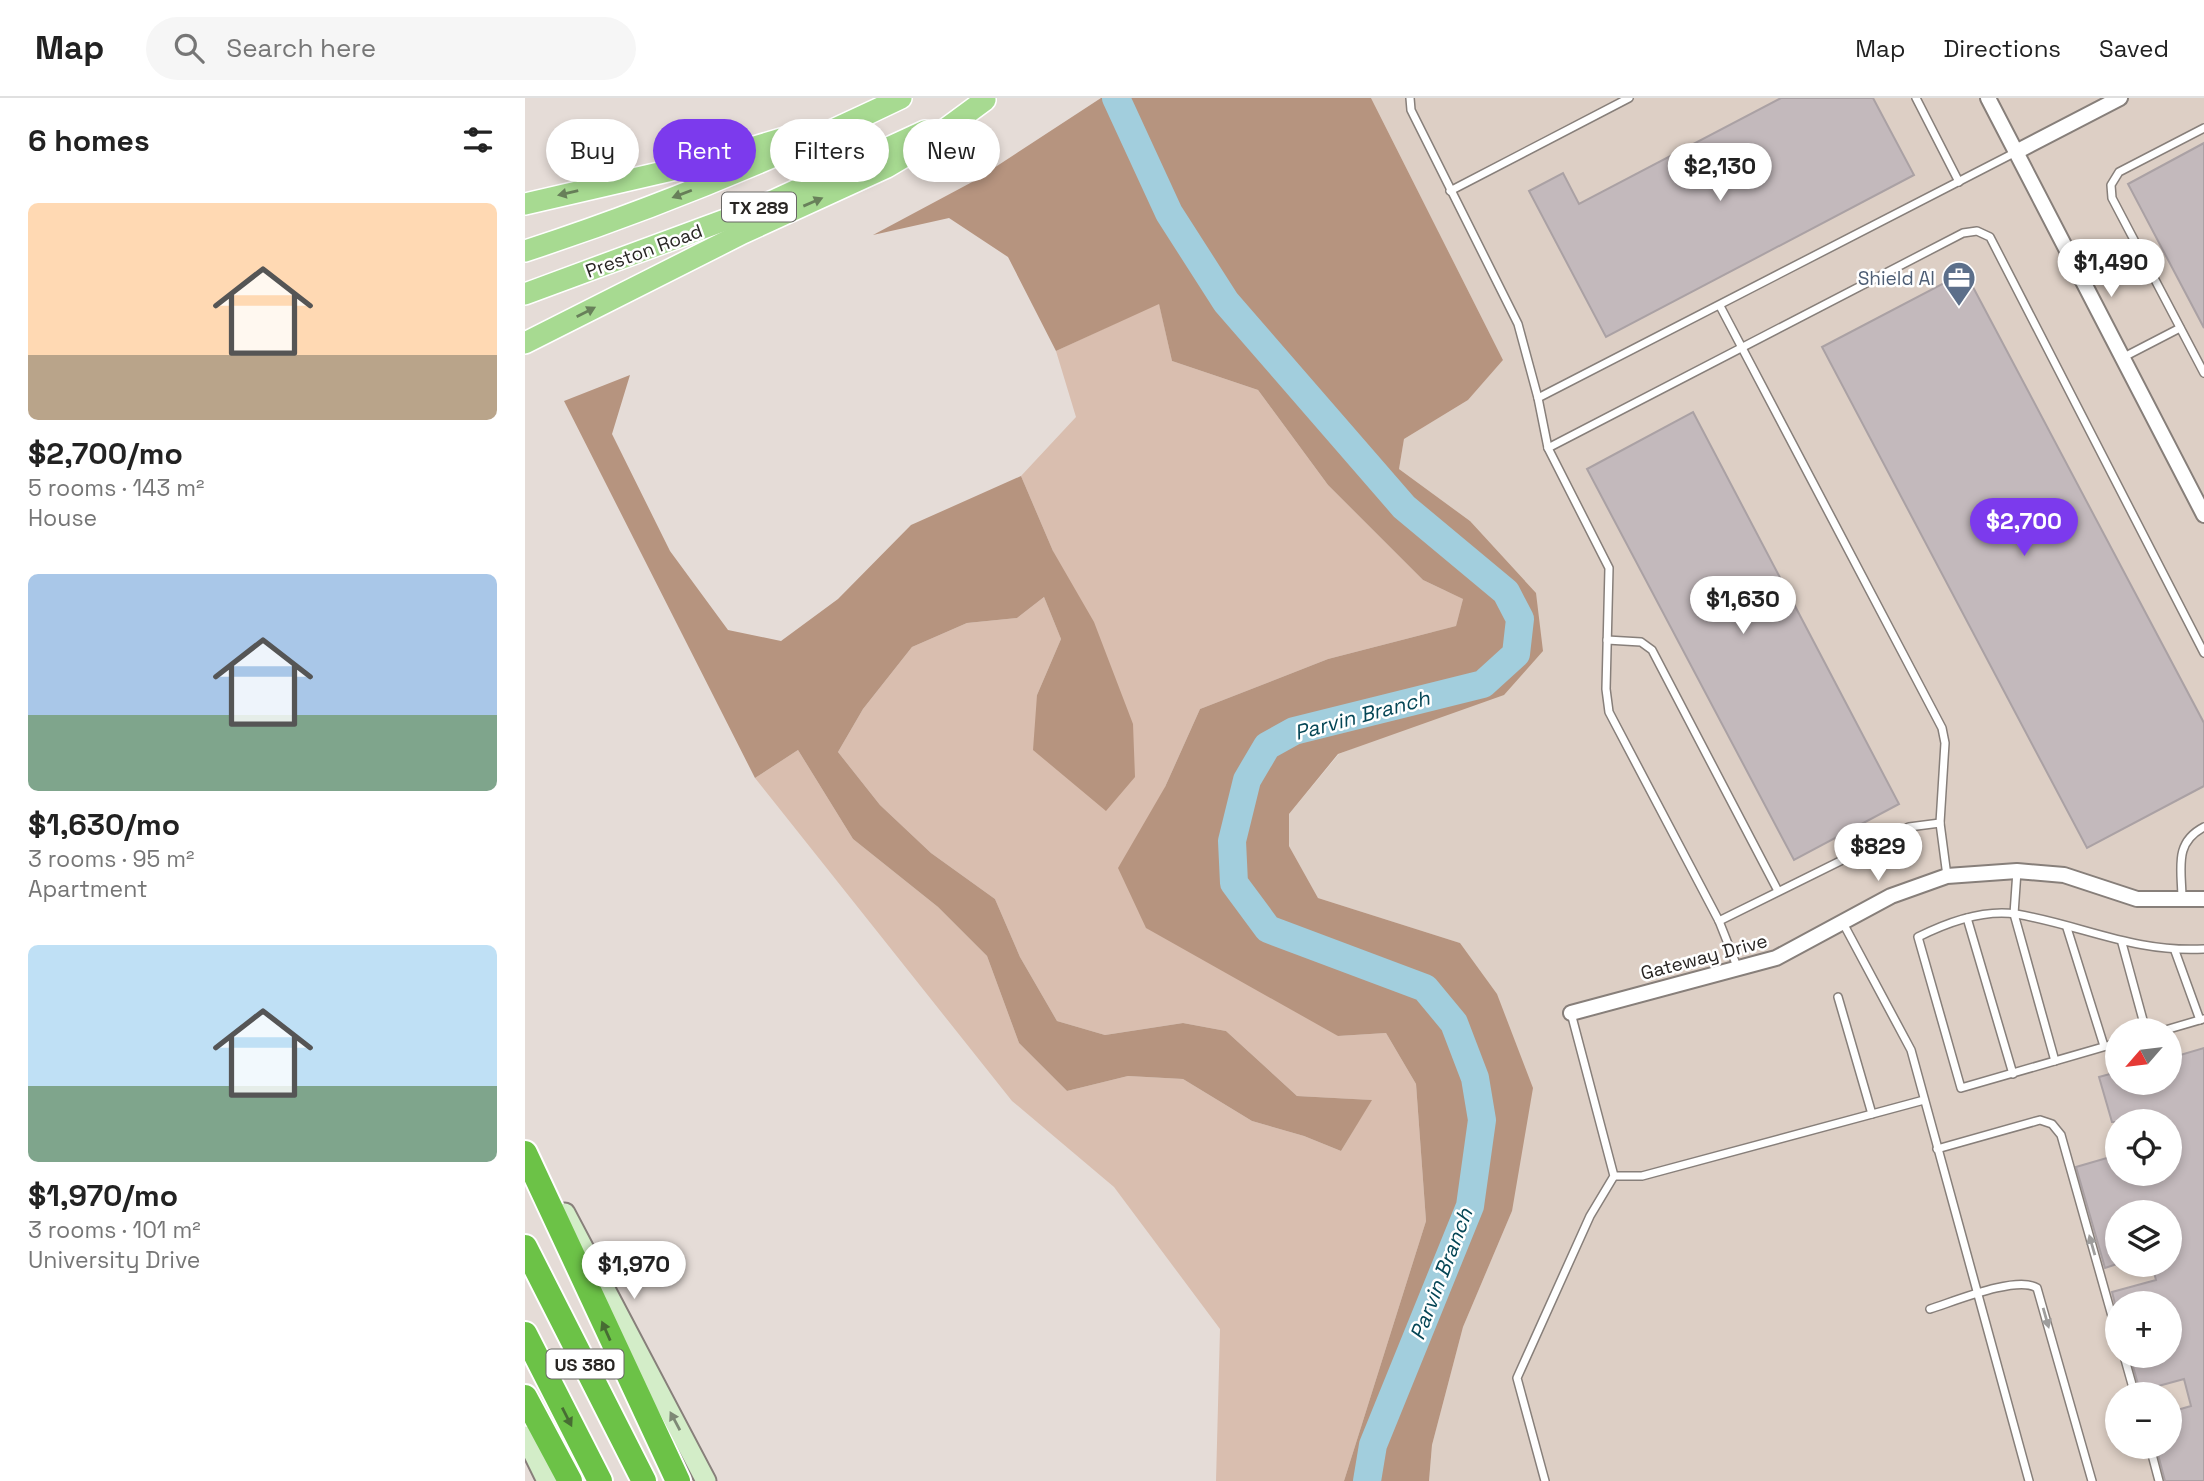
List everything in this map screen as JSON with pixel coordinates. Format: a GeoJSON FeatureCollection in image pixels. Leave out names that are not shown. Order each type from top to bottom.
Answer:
{"type":"FeatureCollection","features":[{"type":"Feature","properties":{"kind":"highway"},"geometry":{"type":"LineString","coordinates":[[525,1153],[678,1481]]}},
{"type":"Feature","properties":{"kind":"highway","name":"US 380"},"geometry":{"type":"LineString","coordinates":[[525,1247],[644,1481]]}},
{"type":"Feature","properties":{"kind":"highway","name":"US 380"},"geometry":{"type":"LineString","coordinates":[[525,1334],[600,1481]]}},
{"type":"Feature","properties":{"kind":"highway"},"geometry":{"type":"LineString","coordinates":[[525,1397],[569,1481]]}},
{"type":"Feature","properties":{"kind":"main road"},"geometry":{"type":"LineString","coordinates":[[525,204],[773,142],[891,98]]}},
{"type":"Feature","properties":{"kind":"main road","name":"Preston Road"},"geometry":{"type":"LineString","coordinates":[[525,251],[689,192],[819,138],[901,98]]}},
{"type":"Feature","properties":{"kind":"main road"},"geometry":{"type":"LineString","coordinates":[[525,342],[743,233],[854,184],[924,145],[987,99]]}},
{"type":"Feature","properties":{"kind":"main road","name":"Preston Road"},"geometry":{"type":"LineString","coordinates":[[525,294],[760,206],[987,99]]}},
{"type":"Feature","properties":{"kind":"main road"},"geometry":{"type":"LineString","coordinates":[[525,1141],[706,1481]]}},
{"type":"Feature","properties":{"kind":"main road"},"geometry":{"type":"LineString","coordinates":[[525,1436],[547,1481]]}},
{"type":"Feature","properties":{"kind":"street"},"geometry":{"type":"LineString","coordinates":[[1987,98],[2204,515]]}},
{"type":"Feature","properties":{"kind":"street"},"geometry":{"type":"LineString","coordinates":[[2016,152],[2120,98]]}},
{"type":"Feature","properties":{"kind":"street","name":"Gateway Drive"},"geometry":{"type":"LineString","coordinates":[[1571,1013],[1776,958],[1891,896],[1947,876],[2017,871],[2064,875],[2137,899],[2204,899]]}},
{"type":"Feature","properties":{"kind":"lane"},"geometry":{"type":"LineString","coordinates":[[1410,98],[1411,110],[1518,324],[1548,447],[1609,568],[1609,712],[1719,921],[1738,970]]}},
{"type":"Feature","properties":{"kind":"lane"},"geometry":{"type":"LineString","coordinates":[[1450,191],[1629,98]]}},
{"type":"Feature","properties":{"kind":"lane"},"geometry":{"type":"LineString","coordinates":[[1916,98],[1959,182]]}},
{"type":"Feature","properties":{"kind":"lane"},"geometry":{"type":"LineString","coordinates":[[2204,128],[2119,172],[2111,185],[2112,198],[2204,373]]}},
{"type":"Feature","properties":{"kind":"lane"},"geometry":{"type":"LineString","coordinates":[[1538,398],[2016,152]]}},
{"type":"Feature","properties":{"kind":"lane"},"geometry":{"type":"LineString","coordinates":[[1548,447],[1963,233],[1977,231],[1990,237],[2204,653]]}},
{"type":"Feature","properties":{"kind":"lane"},"geometry":{"type":"LineString","coordinates":[[1720,306],[1942,728],[1945,743],[1940,823],[1947,876]]}},
{"type":"Feature","properties":{"kind":"lane"},"geometry":{"type":"LineString","coordinates":[[2122,358],[2181,328]]}},
{"type":"Feature","properties":{"kind":"lane"},"geometry":{"type":"LineString","coordinates":[[1607,640],[1641,642],[1652,650],[1778,891]]}},
{"type":"Feature","properties":{"kind":"lane"},"geometry":{"type":"LineString","coordinates":[[1719,921],[1909,827],[1940,823]]}},
{"type":"Feature","properties":{"kind":"lane"},"geometry":{"type":"LineString","coordinates":[[2182,901],[2182,849],[2189,835],[2204,827]]}},
{"type":"Feature","properties":{"kind":"lane"},"geometry":{"type":"LineString","coordinates":[[2017,871],[2014,914],[2055,1061]]}},
{"type":"Feature","properties":{"kind":"lane"},"geometry":{"type":"LineString","coordinates":[[2067,928],[2104,1046],[1961,1088],[1918,937],[1967,918],[2014,914],[2067,928],[2122,943],[2175,951],[2204,949]]}},
{"type":"Feature","properties":{"kind":"lane"},"geometry":{"type":"LineString","coordinates":[[1967,918],[2013,1074]]}},
{"type":"Feature","properties":{"kind":"lane"},"geometry":{"type":"LineString","coordinates":[[1843,923],[1910,1050],[2029,1481]]}},
{"type":"Feature","properties":{"kind":"lane"},"geometry":{"type":"LineString","coordinates":[[2122,943],[2143,1018]]}},
{"type":"Feature","properties":{"kind":"lane"},"geometry":{"type":"LineString","coordinates":[[2175,951],[2202,1020],[2182,1026]]}},
{"type":"Feature","properties":{"kind":"lane"},"geometry":{"type":"LineString","coordinates":[[1838,997],[1872,1114]]}},
{"type":"Feature","properties":{"kind":"lane"},"geometry":{"type":"LineString","coordinates":[[1545,1481],[1517,1378],[1590,1216],[1614,1176],[1571,1013]]}},
{"type":"Feature","properties":{"kind":"lane"},"geometry":{"type":"LineString","coordinates":[[1614,1176],[1642,1176],[1924,1100]]}},
{"type":"Feature","properties":{"kind":"lane"},"geometry":{"type":"LineString","coordinates":[[1937,1149],[2040,1120],[2052,1124],[2061,1135],[2105,1291]]}},
{"type":"Feature","properties":{"kind":"lane"},"geometry":{"type":"LineString","coordinates":[[1930,1309],[2005,1286],[2028,1284],[2037,1288],[2092,1481]]}},
{"type":"Feature","properties":{"kind":"lane"},"geometry":{"type":"LineString","coordinates":[[2153,1459],[2159,1481]]}},
{"type":"Feature","properties":{"kind":"shaded area"},"geometry":{"type":"Polygon","coordinates":[[[1101,98],[1371,98],[1503,360],[1468,400],[1404,439],[1399,469],[1470,521],[1536,593],[1543,651],[1504,695],[1338,754],[1289,814],[1289,846],[1318,898],[1460,943],[1497,994],[1533,1088],[1512,1211],[1463,1327],[1432,1445],[1429,1481],[1344,1481],[1426,1221],[1416,1084],[1386,1033],[1338,1036],[1146,928],[1118,868],[1165,787],[1200,709],[1328,659],[1456,626],[1463,599],[1423,580],[1328,485],[1258,390],[1172,361],[1159,304],[1056,351],[1008,257],[949,218],[873,235],[972,182],[1000,182],[1000,164],[1101,98]]]}},
{"type":"Feature","properties":{"kind":"shaded area"},"geometry":{"type":"Polygon","coordinates":[[[1371,98],[2204,98],[2204,1481],[1429,1481],[1432,1445],[1463,1327],[1512,1211],[1460,943],[1318,898],[1289,846],[1289,814],[1339,754],[1399,730],[1470,521],[1399,469],[1404,439],[1468,400],[1503,360],[1371,98]]]}},
{"type":"Feature","properties":{"kind":"shaded area"},"geometry":{"type":"Polygon","coordinates":[[[1159,303],[1172,361],[1258,390],[1328,485],[1423,580],[1463,599],[1456,626],[1328,659],[1200,709],[1165,787],[1338,1036],[1386,1033],[1416,1084],[1426,1221],[1344,1481],[1216,1481],[1220,1329],[1114,1187],[1012,1101],[755,778],[798,750],[853,839],[938,907],[987,956],[1019,1043],[1067,1091],[1128,1076],[1183,1079],[1252,1121],[1304,1136],[1341,1151],[1371,1100],[1297,1096],[1226,1031],[1183,1023],[1105,1035],[1057,1021],[1020,957],[995,899],[931,853],[880,805],[838,752],[863,709],[912,647],[967,623],[1017,618],[1044,597],[1061,639],[1037,695],[1106,810],[1053,551],[1021,476],[1076,417],[1056,351],[1159,303]]]}},
{"type":"Feature","properties":{"kind":"shaded area"},"geometry":{"type":"Polygon","coordinates":[[[630,375],[612,434],[670,551],[728,630],[781,641],[838,599],[911,525],[1021,476],[1053,551],[1094,622],[1133,724],[1135,777],[1106,811],[1033,750],[1037,695],[1061,639],[1044,597],[1017,618],[967,623],[912,647],[863,709],[838,752],[880,805],[931,853],[995,899],[1020,957],[1057,1021],[1105,1035],[1183,1023],[1226,1031],[1297,1096],[1372,1100],[1341,1151],[1304,1136],[1252,1121],[1183,1079],[1128,1076],[1067,1091],[1019,1043],[987,956],[938,907],[853,839],[798,750],[755,778],[564,401],[630,375]]]}},
{"type":"Feature","properties":{"kind":"building"},"geometry":{"type":"Polygon","coordinates":[[[1781,98],[1873,98],[1914,175],[1606,337],[1529,191],[1563,173],[1579,204],[1781,98]]]}},
{"type":"Feature","properties":{"kind":"building"},"geometry":{"type":"Polygon","coordinates":[[[2204,143],[2204,328],[2128,184],[2204,143]]]}},
{"type":"Feature","properties":{"kind":"building"},"geometry":{"type":"Polygon","coordinates":[[[1965,272],[2204,723],[2204,786],[2087,848],[1822,347],[1965,272]]]}},
{"type":"Feature","properties":{"kind":"building"},"geometry":{"type":"Polygon","coordinates":[[[1693,412],[1899,804],[1794,860],[1587,469],[1693,412]]]}},
{"type":"Feature","properties":{"kind":"building"},"geometry":{"type":"Polygon","coordinates":[[[2204,1048],[2204,1481],[2165,1481],[2159,1459],[2182,1459],[2182,1409],[2191,1406],[2184,1379],[2173,1382],[2137,1382],[2133,1368],[2182,1368],[2182,1291],[2116,1291],[2156,1280],[2155,1277],[2182,1277],[2182,1200],[2105,1200],[2105,1268],[2076,1167],[2105,1159],[2105,1186],[2182,1186],[2182,1109],[2108,1109],[2099,1077],[2105,1075],[2105,1096],[2182,1096],[2182,1054],[2204,1048]]]}},
{"type":"Feature","properties":{"kind":"waterway","name":"Parvin Branch"},"geometry":{"type":"LineString","coordinates":[[1116,98],[1169,213],[1226,302],[1404,507],[1506,592],[1520,619],[1516,654],[1483,684],[1294,731],[1267,746],[1247,780],[1232,841],[1234,883],[1268,929],[1425,988],[1454,1023],[1475,1078],[1482,1120],[1470,1206],[1373,1445],[1367,1481]]}},
{"type":"Feature","properties":{"kind":"place","name":"Shield AI"},"geometry":{"type":"Point","coordinates":[1959,308]}}]}
